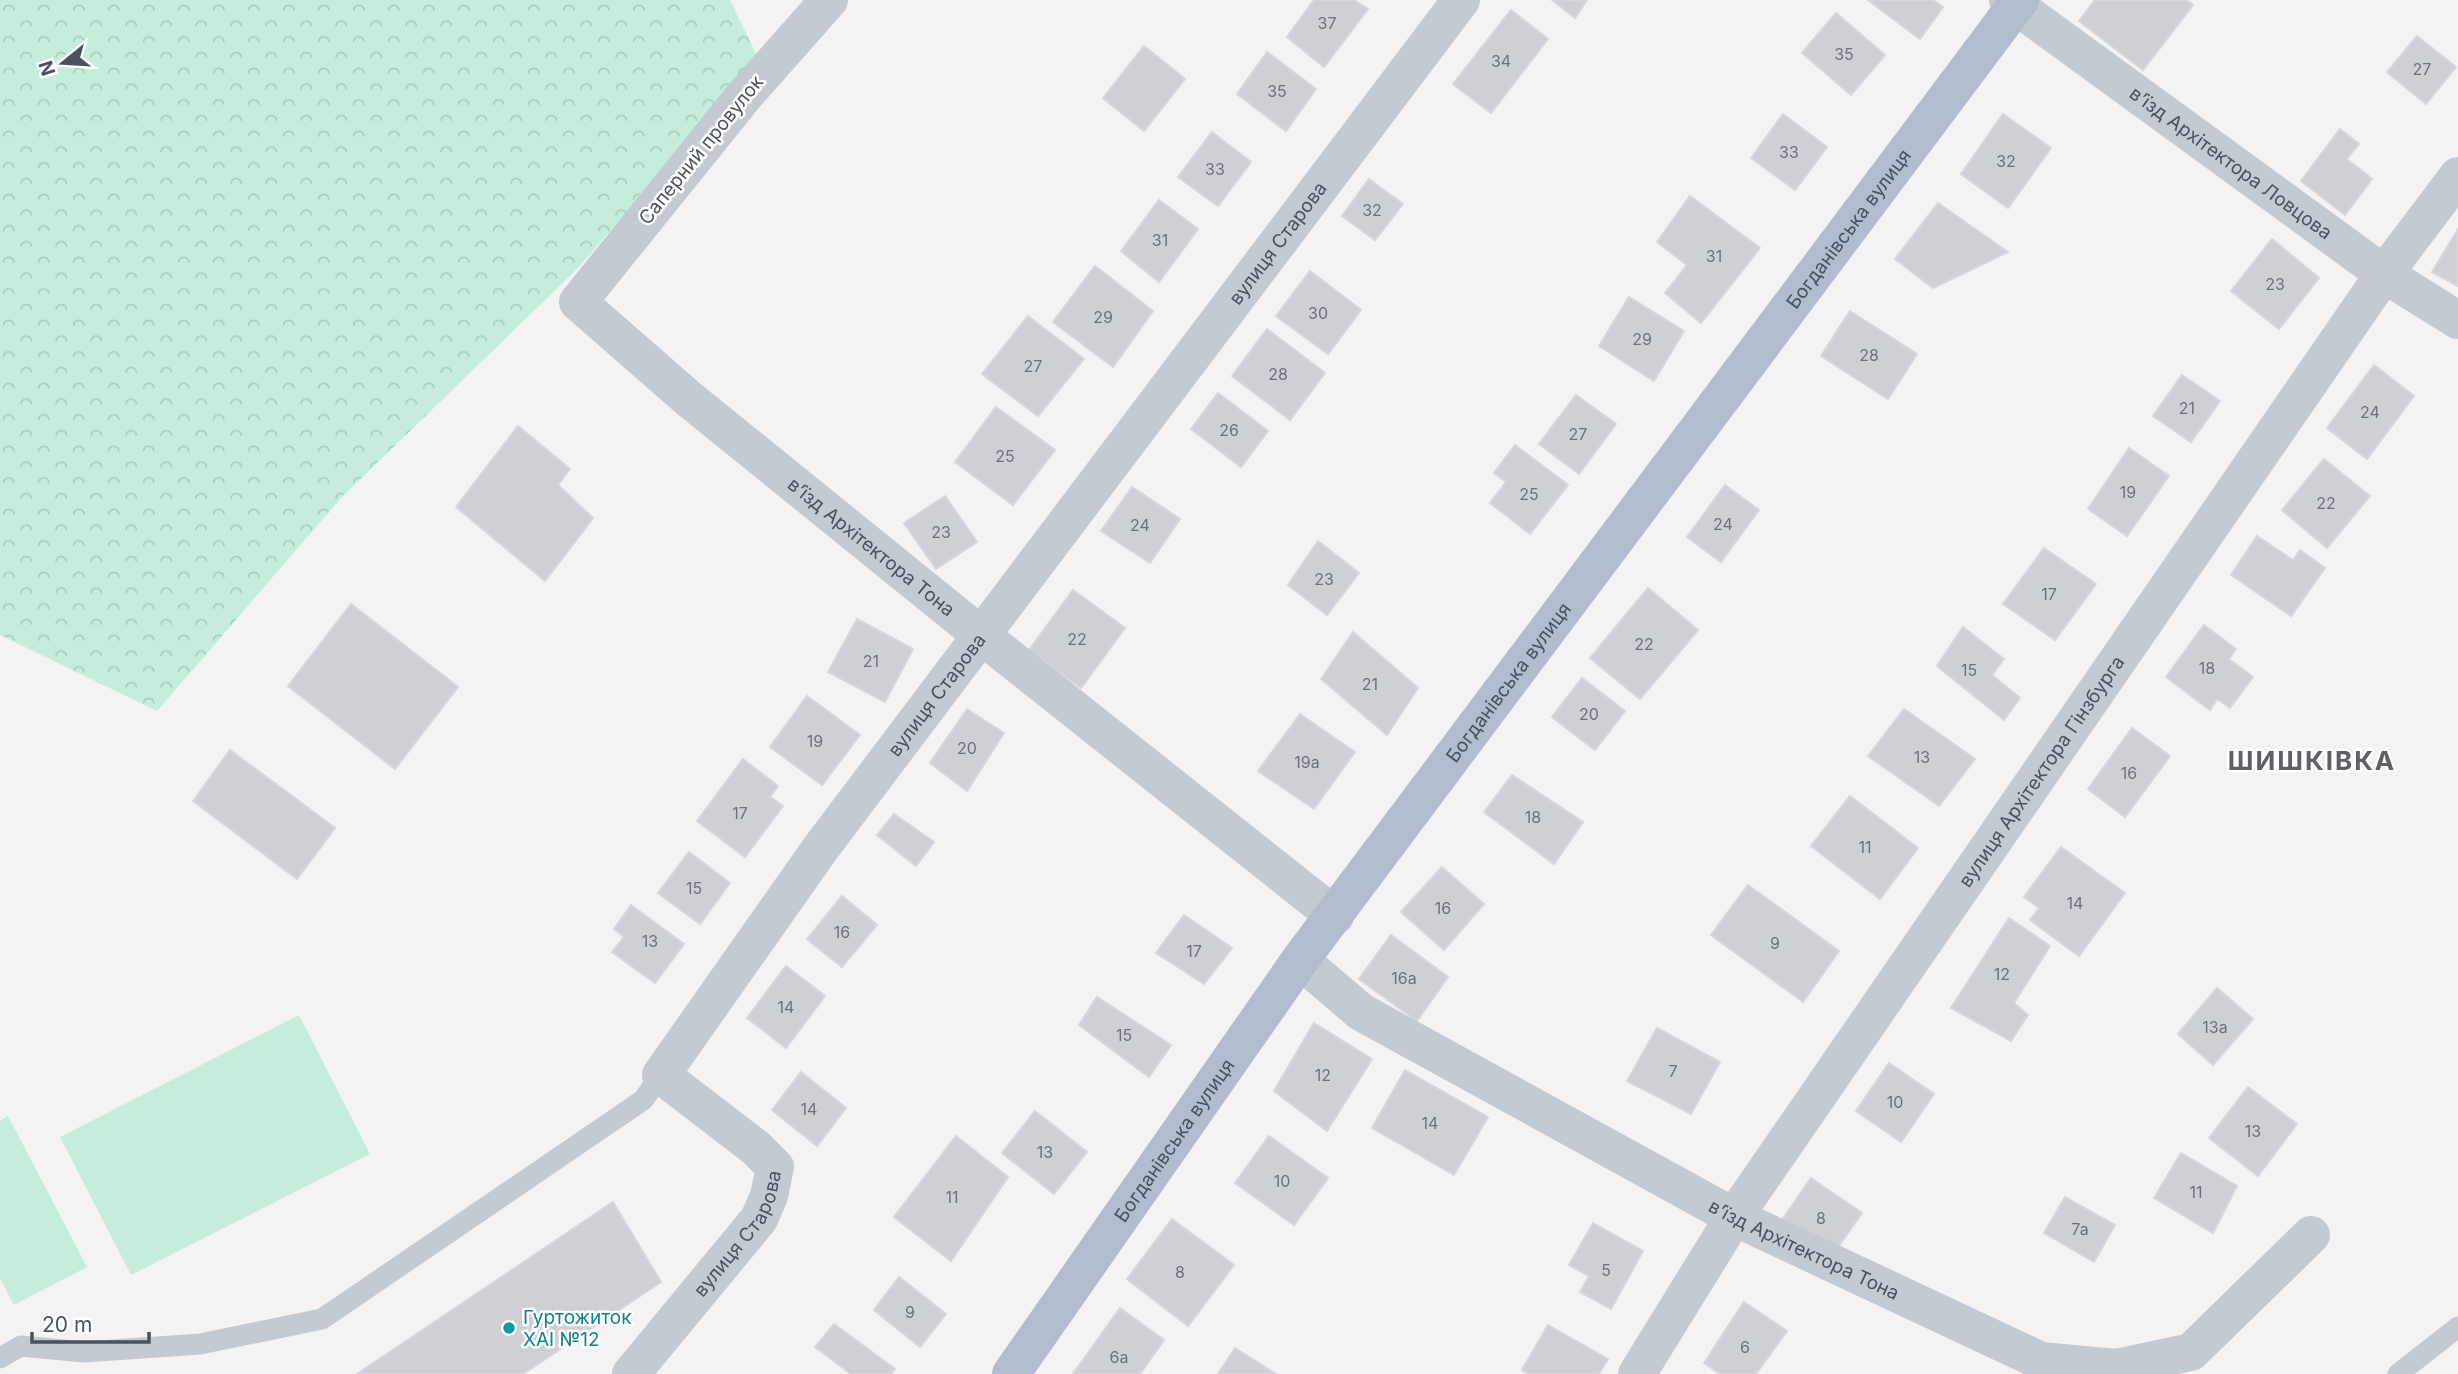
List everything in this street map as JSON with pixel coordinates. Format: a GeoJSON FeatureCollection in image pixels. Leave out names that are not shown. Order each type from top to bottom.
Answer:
{"type":"FeatureCollection","features":[{"type":"Feature","properties":{"kind":"main road","name":"Богданівська вулиця"},"geometry":{"type":"LineString","coordinates":[[1011,1374],[1300,960],[2014,2]]}},
{"type":"Feature","properties":{"kind":"street","name":"Саперний провулок"},"geometry":{"type":"LineString","coordinates":[[578,302],[744,96],[829,0]]}},
{"type":"Feature","properties":{"kind":"street","name":"вулиця Старова"},"geometry":{"type":"LineString","coordinates":[[631,1374],[759,1219],[769,1196],[775,1167],[755,1148],[661,1075],[820,849],[1461,0]]}},
{"type":"Feature","properties":{"kind":"street","name":"в’їзд Архітектора Ловцова"},"geometry":{"type":"LineString","coordinates":[[2014,2],[2385,274],[2458,320]]}},
{"type":"Feature","properties":{"kind":"street","name":"вулиця Архітектора Гінзбурга"},"geometry":{"type":"LineString","coordinates":[[1637,1374],[1734,1217],[2385,274],[2458,176]]}},
{"type":"Feature","properties":{"kind":"street","name":"в’їзд Архітектора Тона"},"geometry":{"type":"LineString","coordinates":[[578,302],[689,398],[982,636],[1335,916]]}},
{"type":"Feature","properties":{"kind":"street","name":"в’їзд Архітектора Тона"},"geometry":{"type":"LineString","coordinates":[[1300,960],[1361,1012],[1734,1217],[2041,1361],[2116,1368],[2191,1352],[2311,1235]]}},
{"type":"Feature","properties":{"kind":"lane"},"geometry":{"type":"LineString","coordinates":[[0,1358],[21,1346],[84,1352],[200,1344],[321,1319],[643,1100],[661,1075]]}},
{"type":"Feature","properties":{"kind":"lane"},"geometry":{"type":"LineString","coordinates":[[2398,1374],[2458,1327]]}},
{"type":"Feature","properties":{"kind":"green space"},"geometry":{"type":"Polygon","coordinates":[[[0,0],[730,0],[759,60],[578,268],[342,497],[157,711],[0,635],[0,0]]]}},
{"type":"Feature","properties":{"kind":"green space"},"geometry":{"type":"Polygon","coordinates":[[[299,1015],[370,1154],[131,1275],[60,1137],[299,1015]]]}},
{"type":"Feature","properties":{"kind":"green space"},"geometry":{"type":"Polygon","coordinates":[[[8,1116],[87,1267],[14,1305],[0,1278],[0,1121],[8,1116]]]}},
{"type":"Feature","properties":{"kind":"building"},"geometry":{"type":"Polygon","coordinates":[[[1314,0],[1354,0],[1368,9],[1324,67],[1287,37],[1314,0]]]}},
{"type":"Feature","properties":{"kind":"building"},"geometry":{"type":"Polygon","coordinates":[[[1552,0],[1587,0],[1575,18],[1552,0]]]}},
{"type":"Feature","properties":{"kind":"building"},"geometry":{"type":"Polygon","coordinates":[[[1868,0],[1933,0],[1943,7],[1920,39],[1868,0]]]}},
{"type":"Feature","properties":{"kind":"building"},"geometry":{"type":"Polygon","coordinates":[[[2095,0],[2186,0],[2193,5],[2143,70],[2079,21],[2095,0]]]}},
{"type":"Feature","properties":{"kind":"building"},"geometry":{"type":"Polygon","coordinates":[[[1511,10],[1548,39],[1491,113],[1453,84],[1511,10]]]}},
{"type":"Feature","properties":{"kind":"building"},"geometry":{"type":"Polygon","coordinates":[[[1836,13],[1885,55],[1851,95],[1802,53],[1836,13]]]}},
{"type":"Feature","properties":{"kind":"building"},"geometry":{"type":"Polygon","coordinates":[[[2417,36],[2456,67],[2426,104],[2387,72],[2417,36]]]}},
{"type":"Feature","properties":{"kind":"building"},"geometry":{"type":"Polygon","coordinates":[[[1144,46],[1185,79],[1144,131],[1103,98],[1144,46]]]}},
{"type":"Feature","properties":{"kind":"building"},"geometry":{"type":"Polygon","coordinates":[[[1267,52],[1316,89],[1286,131],[1237,94],[1267,52]]]}},
{"type":"Feature","properties":{"kind":"building"},"geometry":{"type":"Polygon","coordinates":[[[1783,114],[1827,147],[1795,190],[1751,158],[1783,114]]]}},
{"type":"Feature","properties":{"kind":"building"},"geometry":{"type":"Polygon","coordinates":[[[2003,114],[2051,148],[2008,208],[1961,174],[2003,114]]]}},
{"type":"Feature","properties":{"kind":"building"},"geometry":{"type":"Polygon","coordinates":[[[2340,129],[2359,144],[2347,159],[2372,179],[2345,215],[2301,181],[2340,129]]]}},
{"type":"Feature","properties":{"kind":"building"},"geometry":{"type":"Polygon","coordinates":[[[1212,132],[1251,162],[1218,206],[1178,177],[1212,132]]]}},
{"type":"Feature","properties":{"kind":"building"},"geometry":{"type":"Polygon","coordinates":[[[1369,179],[1403,204],[1375,240],[1342,216],[1369,179]]]}},
{"type":"Feature","properties":{"kind":"building"},"geometry":{"type":"Polygon","coordinates":[[[1690,196],[1760,248],[1701,323],[1665,293],[1687,265],[1657,242],[1690,196]]]}},
{"type":"Feature","properties":{"kind":"building"},"geometry":{"type":"Polygon","coordinates":[[[1159,200],[1198,229],[1159,282],[1121,251],[1159,200]]]}},
{"type":"Feature","properties":{"kind":"building"},"geometry":{"type":"Polygon","coordinates":[[[1938,203],[2008,252],[1933,288],[1895,259],[1938,203]]]}},
{"type":"Feature","properties":{"kind":"building"},"geometry":{"type":"Polygon","coordinates":[[[2458,229],[2458,286],[2432,272],[2458,229]]]}},
{"type":"Feature","properties":{"kind":"building"},"geometry":{"type":"Polygon","coordinates":[[[2272,239],[2319,278],[2279,329],[2231,291],[2272,239]]]}},
{"type":"Feature","properties":{"kind":"building"},"geometry":{"type":"Polygon","coordinates":[[[1095,266],[1153,311],[1113,367],[1053,322],[1095,266]]]}},
{"type":"Feature","properties":{"kind":"building"},"geometry":{"type":"Polygon","coordinates":[[[1310,271],[1361,310],[1328,354],[1276,316],[1310,271]]]}},
{"type":"Feature","properties":{"kind":"building"},"geometry":{"type":"Polygon","coordinates":[[[1629,297],[1684,331],[1654,381],[1599,346],[1629,297]]]}},
{"type":"Feature","properties":{"kind":"building"},"geometry":{"type":"Polygon","coordinates":[[[1850,311],[1917,354],[1888,399],[1821,356],[1850,311]]]}},
{"type":"Feature","properties":{"kind":"building"},"geometry":{"type":"Polygon","coordinates":[[[1028,316],[1084,359],[1038,416],[982,374],[1028,316]]]}},
{"type":"Feature","properties":{"kind":"building"},"geometry":{"type":"Polygon","coordinates":[[[1267,329],[1325,373],[1290,420],[1232,376],[1267,329]]]}},
{"type":"Feature","properties":{"kind":"building"},"geometry":{"type":"Polygon","coordinates":[[[2374,365],[2414,396],[2367,459],[2327,428],[2374,365]]]}},
{"type":"Feature","properties":{"kind":"building"},"geometry":{"type":"Polygon","coordinates":[[[2182,375],[2220,401],[2191,442],[2153,416],[2182,375]]]}},
{"type":"Feature","properties":{"kind":"building"},"geometry":{"type":"Polygon","coordinates":[[[1218,393],[1268,431],[1241,467],[1191,429],[1218,393]]]}},
{"type":"Feature","properties":{"kind":"building"},"geometry":{"type":"Polygon","coordinates":[[[1576,395],[1616,424],[1579,474],[1539,444],[1576,395]]]}},
{"type":"Feature","properties":{"kind":"building"},"geometry":{"type":"Polygon","coordinates":[[[996,407],[1055,450],[1013,505],[955,462],[996,407]]]}},
{"type":"Feature","properties":{"kind":"building"},"geometry":{"type":"Polygon","coordinates":[[[518,426],[570,469],[558,485],[593,518],[545,581],[456,507],[518,426]]]}},
{"type":"Feature","properties":{"kind":"building"},"geometry":{"type":"Polygon","coordinates":[[[1515,445],[1568,485],[1530,534],[1490,503],[1506,482],[1494,473],[1515,445]]]}},
{"type":"Feature","properties":{"kind":"building"},"geometry":{"type":"Polygon","coordinates":[[[2129,448],[2169,476],[2127,536],[2088,509],[2129,448]]]}},
{"type":"Feature","properties":{"kind":"building"},"geometry":{"type":"Polygon","coordinates":[[[2324,459],[2370,496],[2327,548],[2282,510],[2324,459]]]}},
{"type":"Feature","properties":{"kind":"building"},"geometry":{"type":"Polygon","coordinates":[[[1725,485],[1759,510],[1721,562],[1687,537],[1725,485]]]}},
{"type":"Feature","properties":{"kind":"building"},"geometry":{"type":"Polygon","coordinates":[[[1132,487],[1180,519],[1150,563],[1101,531],[1132,487]]]}},
{"type":"Feature","properties":{"kind":"building"},"geometry":{"type":"Polygon","coordinates":[[[945,496],[977,542],[936,569],[904,523],[945,496]]]}},
{"type":"Feature","properties":{"kind":"building"},"geometry":{"type":"Polygon","coordinates":[[[2257,536],[2293,560],[2300,550],[2325,568],[2291,616],[2231,575],[2257,536]]]}},
{"type":"Feature","properties":{"kind":"building"},"geometry":{"type":"Polygon","coordinates":[[[1318,541],[1359,573],[1327,615],[1288,585],[1318,541]]]}},
{"type":"Feature","properties":{"kind":"building"},"geometry":{"type":"Polygon","coordinates":[[[2044,548],[2096,584],[2055,640],[2003,604],[2044,548]]]}},
{"type":"Feature","properties":{"kind":"building"},"geometry":{"type":"Polygon","coordinates":[[[1648,588],[1698,630],[1640,699],[1590,658],[1648,588]]]}},
{"type":"Feature","properties":{"kind":"building"},"geometry":{"type":"Polygon","coordinates":[[[1073,590],[1125,628],[1081,688],[1029,650],[1073,590]]]}},
{"type":"Feature","properties":{"kind":"building"},"geometry":{"type":"Polygon","coordinates":[[[351,604],[458,687],[395,769],[288,686],[351,604]]]}},
{"type":"Feature","properties":{"kind":"building"},"geometry":{"type":"Polygon","coordinates":[[[857,619],[913,649],[885,702],[828,672],[857,619]]]}},
{"type":"Feature","properties":{"kind":"building"},"geometry":{"type":"Polygon","coordinates":[[[2204,625],[2236,649],[2229,659],[2253,677],[2230,708],[2217,699],[2210,710],[2166,677],[2204,625]]]}},
{"type":"Feature","properties":{"kind":"building"},"geometry":{"type":"Polygon","coordinates":[[[1963,627],[2004,659],[1992,675],[2020,698],[2004,720],[1937,666],[1963,627]]]}},
{"type":"Feature","properties":{"kind":"building"},"geometry":{"type":"Polygon","coordinates":[[[1353,632],[1418,688],[1387,735],[1321,679],[1353,632]]]}},
{"type":"Feature","properties":{"kind":"building"},"geometry":{"type":"Polygon","coordinates":[[[1582,678],[1625,711],[1595,750],[1552,717],[1582,678]]]}},
{"type":"Feature","properties":{"kind":"building"},"geometry":{"type":"Polygon","coordinates":[[[807,696],[860,735],[822,785],[770,747],[807,696]]]}},
{"type":"Feature","properties":{"kind":"building"},"geometry":{"type":"Polygon","coordinates":[[[967,709],[1004,733],[967,791],[930,763],[967,709]]]}},
{"type":"Feature","properties":{"kind":"building"},"geometry":{"type":"Polygon","coordinates":[[[1904,709],[1975,759],[1939,806],[1868,756],[1904,709]]]}},
{"type":"Feature","properties":{"kind":"building"},"geometry":{"type":"Polygon","coordinates":[[[1300,714],[1355,752],[1314,809],[1258,771],[1300,714]]]}},
{"type":"Feature","properties":{"kind":"building"},"geometry":{"type":"Polygon","coordinates":[[[2132,728],[2170,756],[2125,817],[2088,789],[2132,728]]]}},
{"type":"Feature","properties":{"kind":"building"},"geometry":{"type":"Polygon","coordinates":[[[230,750],[335,828],[297,879],[193,801],[230,750]]]}},
{"type":"Feature","properties":{"kind":"building"},"geometry":{"type":"Polygon","coordinates":[[[743,759],[778,786],[770,797],[783,806],[745,857],[697,821],[743,759]]]}},
{"type":"Feature","properties":{"kind":"building"},"geometry":{"type":"Polygon","coordinates":[[[1512,775],[1583,822],[1554,864],[1484,812],[1512,775]]]}},
{"type":"Feature","properties":{"kind":"building"},"geometry":{"type":"Polygon","coordinates":[[[1850,796],[1918,848],[1880,899],[1811,846],[1850,796]]]}},
{"type":"Feature","properties":{"kind":"building"},"geometry":{"type":"Polygon","coordinates":[[[894,814],[934,842],[916,866],[877,835],[894,814]]]}},
{"type":"Feature","properties":{"kind":"building"},"geometry":{"type":"Polygon","coordinates":[[[2061,847],[2125,893],[2079,956],[2030,920],[2039,908],[2024,897],[2061,847]]]}},
{"type":"Feature","properties":{"kind":"building"},"geometry":{"type":"Polygon","coordinates":[[[689,852],[730,883],[700,924],[658,893],[689,852]]]}},
{"type":"Feature","properties":{"kind":"building"},"geometry":{"type":"Polygon","coordinates":[[[1442,867],[1484,904],[1444,950],[1401,912],[1442,867]]]}},
{"type":"Feature","properties":{"kind":"building"},"geometry":{"type":"Polygon","coordinates":[[[1748,885],[1839,951],[1803,1002],[1711,935],[1748,885]]]}},
{"type":"Feature","properties":{"kind":"building"},"geometry":{"type":"Polygon","coordinates":[[[842,896],[877,925],[842,967],[807,939],[842,896]]]}},
{"type":"Feature","properties":{"kind":"building"},"geometry":{"type":"Polygon","coordinates":[[[631,905],[684,944],[655,983],[612,952],[624,937],[614,929],[631,905]]]}},
{"type":"Feature","properties":{"kind":"building"},"geometry":{"type":"Polygon","coordinates":[[[1184,915],[1232,948],[1204,984],[1156,953],[1184,915]]]}},
{"type":"Feature","properties":{"kind":"building"},"geometry":{"type":"Polygon","coordinates":[[[2009,918],[2050,946],[2014,1003],[2028,1015],[2011,1041],[1951,1008],[2009,918]]]}},
{"type":"Feature","properties":{"kind":"building"},"geometry":{"type":"Polygon","coordinates":[[[1391,935],[1448,977],[1417,1021],[1359,979],[1391,935]]]}},
{"type":"Feature","properties":{"kind":"building"},"geometry":{"type":"Polygon","coordinates":[[[786,966],[825,996],[786,1048],[747,1018],[786,966]]]}},
{"type":"Feature","properties":{"kind":"building"},"geometry":{"type":"Polygon","coordinates":[[[2217,988],[2253,1019],[2213,1065],[2178,1034],[2217,988]]]}},
{"type":"Feature","properties":{"kind":"building"},"geometry":{"type":"Polygon","coordinates":[[[1097,997],[1171,1045],[1149,1077],[1079,1025],[1097,997]]]}},
{"type":"Feature","properties":{"kind":"building"},"geometry":{"type":"Polygon","coordinates":[[[1314,1023],[1372,1059],[1327,1131],[1274,1091],[1314,1023]]]}},
{"type":"Feature","properties":{"kind":"building"},"geometry":{"type":"Polygon","coordinates":[[[1657,1028],[1720,1062],[1691,1114],[1627,1081],[1657,1028]]]}},
{"type":"Feature","properties":{"kind":"building"},"geometry":{"type":"Polygon","coordinates":[[[1889,1063],[1934,1094],[1901,1142],[1856,1111],[1889,1063]]]}},
{"type":"Feature","properties":{"kind":"building"},"geometry":{"type":"Polygon","coordinates":[[[1405,1070],[1488,1117],[1454,1175],[1372,1128],[1405,1070]]]}},
{"type":"Feature","properties":{"kind":"building"},"geometry":{"type":"Polygon","coordinates":[[[801,1072],[846,1108],[817,1146],[772,1110],[801,1072]]]}},
{"type":"Feature","properties":{"kind":"building"},"geometry":{"type":"Polygon","coordinates":[[[2248,1087],[2297,1124],[2258,1176],[2209,1138],[2248,1087]]]}},
{"type":"Feature","properties":{"kind":"building"},"geometry":{"type":"Polygon","coordinates":[[[1035,1111],[1087,1152],[1054,1194],[1002,1153],[1035,1111]]]}},
{"type":"Feature","properties":{"kind":"building"},"geometry":{"type":"Polygon","coordinates":[[[956,1136],[1008,1177],[951,1261],[894,1217],[956,1136]]]}},
{"type":"Feature","properties":{"kind":"building"},"geometry":{"type":"Polygon","coordinates":[[[1269,1136],[1328,1178],[1294,1225],[1235,1183],[1269,1136]]]}},
{"type":"Feature","properties":{"kind":"building"},"geometry":{"type":"Polygon","coordinates":[[[2181,1153],[2237,1186],[2213,1233],[2154,1198],[2181,1153]]]}},
{"type":"Feature","properties":{"kind":"building"},"geometry":{"type":"Polygon","coordinates":[[[1811,1178],[1862,1213],[1834,1253],[1780,1223],[1811,1178]]]}},
{"type":"Feature","properties":{"kind":"building"},"geometry":{"type":"Polygon","coordinates":[[[2065,1197],[2115,1225],[2094,1262],[2044,1233],[2065,1197]]]}},
{"type":"Feature","properties":{"kind":"building","name":"Гуртожиток ХАІ №12"},"geometry":{"type":"Polygon","coordinates":[[[613,1202],[661,1282],[523,1374],[357,1374],[613,1202]]]}},
{"type":"Feature","properties":{"kind":"building"},"geometry":{"type":"Polygon","coordinates":[[[1172,1219],[1234,1265],[1188,1326],[1127,1279],[1172,1219]]]}},
{"type":"Feature","properties":{"kind":"building"},"geometry":{"type":"Polygon","coordinates":[[[1593,1223],[1643,1251],[1611,1309],[1580,1292],[1589,1276],[1569,1265],[1593,1223]]]}},
{"type":"Feature","properties":{"kind":"building"},"geometry":{"type":"Polygon","coordinates":[[[899,1277],[946,1314],[920,1347],[874,1310],[899,1277]]]}},
{"type":"Feature","properties":{"kind":"building"},"geometry":{"type":"Polygon","coordinates":[[[1744,1302],[1787,1331],[1756,1374],[1720,1374],[1704,1363],[1744,1302]]]}},
{"type":"Feature","properties":{"kind":"building"},"geometry":{"type":"Polygon","coordinates":[[[1120,1308],[1164,1340],[1140,1374],[1073,1374],[1120,1308]]]}},
{"type":"Feature","properties":{"kind":"building"},"geometry":{"type":"Polygon","coordinates":[[[834,1324],[895,1369],[891,1374],[851,1374],[815,1347],[834,1324]]]}},
{"type":"Feature","properties":{"kind":"building"},"geometry":{"type":"Polygon","coordinates":[[[1548,1325],[1608,1359],[1599,1374],[1529,1374],[1522,1370],[1548,1325]]]}},
{"type":"Feature","properties":{"kind":"building"},"geometry":{"type":"Polygon","coordinates":[[[1235,1348],[1276,1374],[1218,1374],[1235,1348]]]}},
{"type":"Feature","properties":{"kind":"place","name":"Гуртожиток ХАІ №12"},"geometry":{"type":"Point","coordinates":[509,1328]}},
{"type":"Feature","properties":{"kind":"district","name":"ШИШКІВКА"},"geometry":{"type":"Point","coordinates":[2312,760]}}]}
